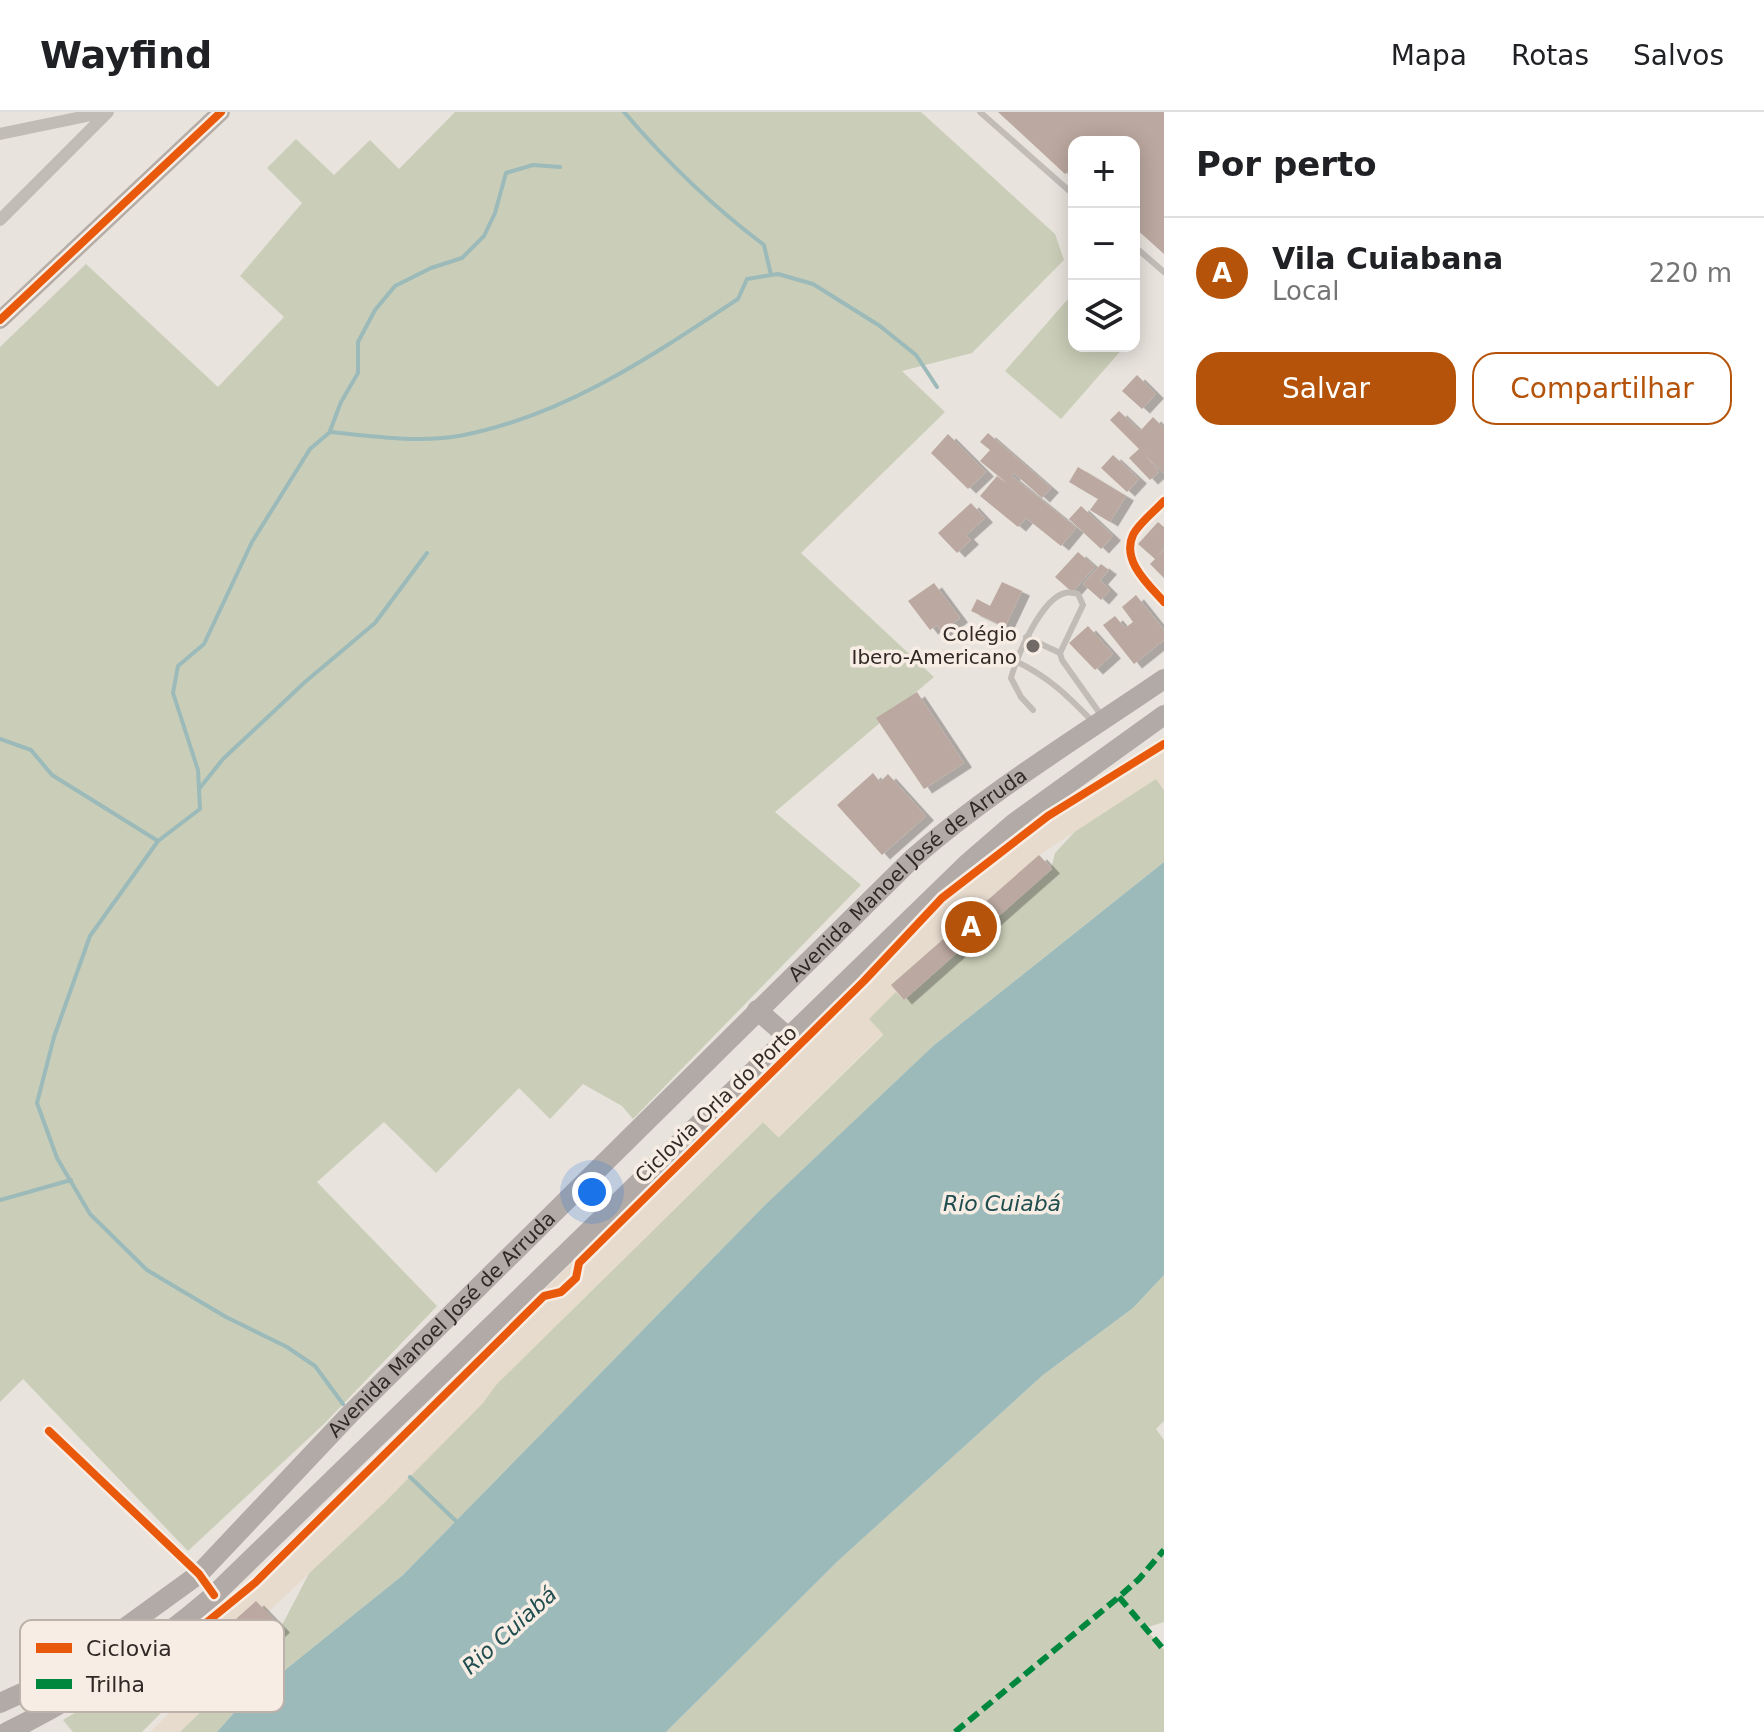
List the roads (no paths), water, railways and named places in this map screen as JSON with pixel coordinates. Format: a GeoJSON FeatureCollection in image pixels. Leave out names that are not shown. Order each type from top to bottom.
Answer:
{"type":"FeatureCollection","features":[{"type":"Feature","properties":{"kind":"main road","name":"Avenida Manoel José de Arruda"},"geometry":{"type":"LineString","coordinates":[[136,1620],[199,1574],[350,1414],[861,907],[940,835],[1030,768],[1164,679]]}},
{"type":"Feature","properties":{"kind":"main road","name":"Avenida Manoel José de Arruda"},"geometry":{"type":"LineString","coordinates":[[185,1620],[958,872],[1014,823],[1164,715]]}},
{"type":"Feature","properties":{"kind":"main road"},"geometry":{"type":"LineString","coordinates":[[757,1010],[788,1037]]}},
{"type":"Feature","properties":{"kind":"main road","name":"Avenida Manoel José de Arruda"},"geometry":{"type":"LineString","coordinates":[[0,1703],[20,1694]]}},
{"type":"Feature","properties":{"kind":"main road","name":"Avenida Manoel José de Arruda"},"geometry":{"type":"LineString","coordinates":[[7,1732],[48,1712]]}},
{"type":"Feature","properties":{"kind":"street"},"geometry":{"type":"LineString","coordinates":[[0,134],[107,112]]}},
{"type":"Feature","properties":{"kind":"street"},"geometry":{"type":"LineString","coordinates":[[0,220],[107,112]]}},
{"type":"Feature","properties":{"kind":"street"},"geometry":{"type":"LineString","coordinates":[[0,320],[221,112]]}},
{"type":"Feature","properties":{"kind":"street"},"geometry":{"type":"LineString","coordinates":[[1164,501],[1133,535],[1131,554],[1137,571],[1164,602]]}},
{"type":"Feature","properties":{"kind":"street"},"geometry":{"type":"LineString","coordinates":[[49,1431],[199,1574],[214,1595]]}},
{"type":"Feature","properties":{"kind":"lane"},"geometry":{"type":"LineString","coordinates":[[980,112],[1068,190]]}},
{"type":"Feature","properties":{"kind":"lane"},"geometry":{"type":"LineString","coordinates":[[1140,251],[1164,272]]}},
{"type":"Feature","properties":{"kind":"lane"},"geometry":{"type":"LineString","coordinates":[[1033,710],[1021,697],[1011,678],[1015,661],[1026,637],[1054,599],[1066,592],[1078,594],[1083,605],[1060,653],[1100,722]]}},
{"type":"Feature","properties":{"kind":"lane"},"geometry":{"type":"LineString","coordinates":[[1026,637],[1060,653]]}},
{"type":"Feature","properties":{"kind":"lane"},"geometry":{"type":"LineString","coordinates":[[1015,661],[1038,671],[1059,686],[1100,722]]}},
{"type":"Feature","properties":{"kind":"water","name":"Rio Cuiabá"},"geometry":{"type":"Polygon","coordinates":[[[1164,862],[1164,1275],[1133,1308],[1043,1375],[839,1560],[666,1732],[217,1732],[235,1712],[284,1712],[284,1671],[403,1575],[765,1205],[933,1046],[1164,862]]]}},
{"type":"Feature","properties":{"kind":"waterway"},"geometry":{"type":"LineString","coordinates":[[624,112],[690,182],[764,245],[771,275]]}},
{"type":"Feature","properties":{"kind":"waterway"},"geometry":{"type":"LineString","coordinates":[[330,431],[341,402],[358,373],[358,342],[375,310],[395,286],[431,268],[462,258],[484,236],[495,213],[506,173],[533,165],[560,167]]}},
{"type":"Feature","properties":{"kind":"waterway"},"geometry":{"type":"LineString","coordinates":[[343,1404],[315,1366],[287,1347],[226,1317],[147,1270],[90,1214],[57,1158],[37,1103],[54,1037],[90,936],[158,841],[200,809],[198,770],[173,693],[178,666],[204,644],[252,542],[310,449],[330,432],[394,438],[443,438],[497,427],[534,415],[605,382],[673,342],[738,299],[747,279],[778,274],[813,284],[880,326],[916,355],[937,387]]}},
{"type":"Feature","properties":{"kind":"waterway"},"geometry":{"type":"LineString","coordinates":[[199,789],[223,759],[305,682],[375,623],[427,553]]}},
{"type":"Feature","properties":{"kind":"waterway"},"geometry":{"type":"LineString","coordinates":[[0,739],[31,750],[52,775],[158,841]]}},
{"type":"Feature","properties":{"kind":"waterway"},"geometry":{"type":"LineString","coordinates":[[0,1200],[71,1180]]}},
{"type":"Feature","properties":{"kind":"waterway"},"geometry":{"type":"LineString","coordinates":[[410,1477],[457,1522]]}},
{"type":"Feature","properties":{"kind":"place","name":"Colégio Ibero-Americano"},"geometry":{"type":"Point","coordinates":[1033,646]}},
{"type":"Feature","properties":{"kind":"place","name":"Vila Cuiabana"},"geometry":{"type":"Point","coordinates":[971,927]}}]}
